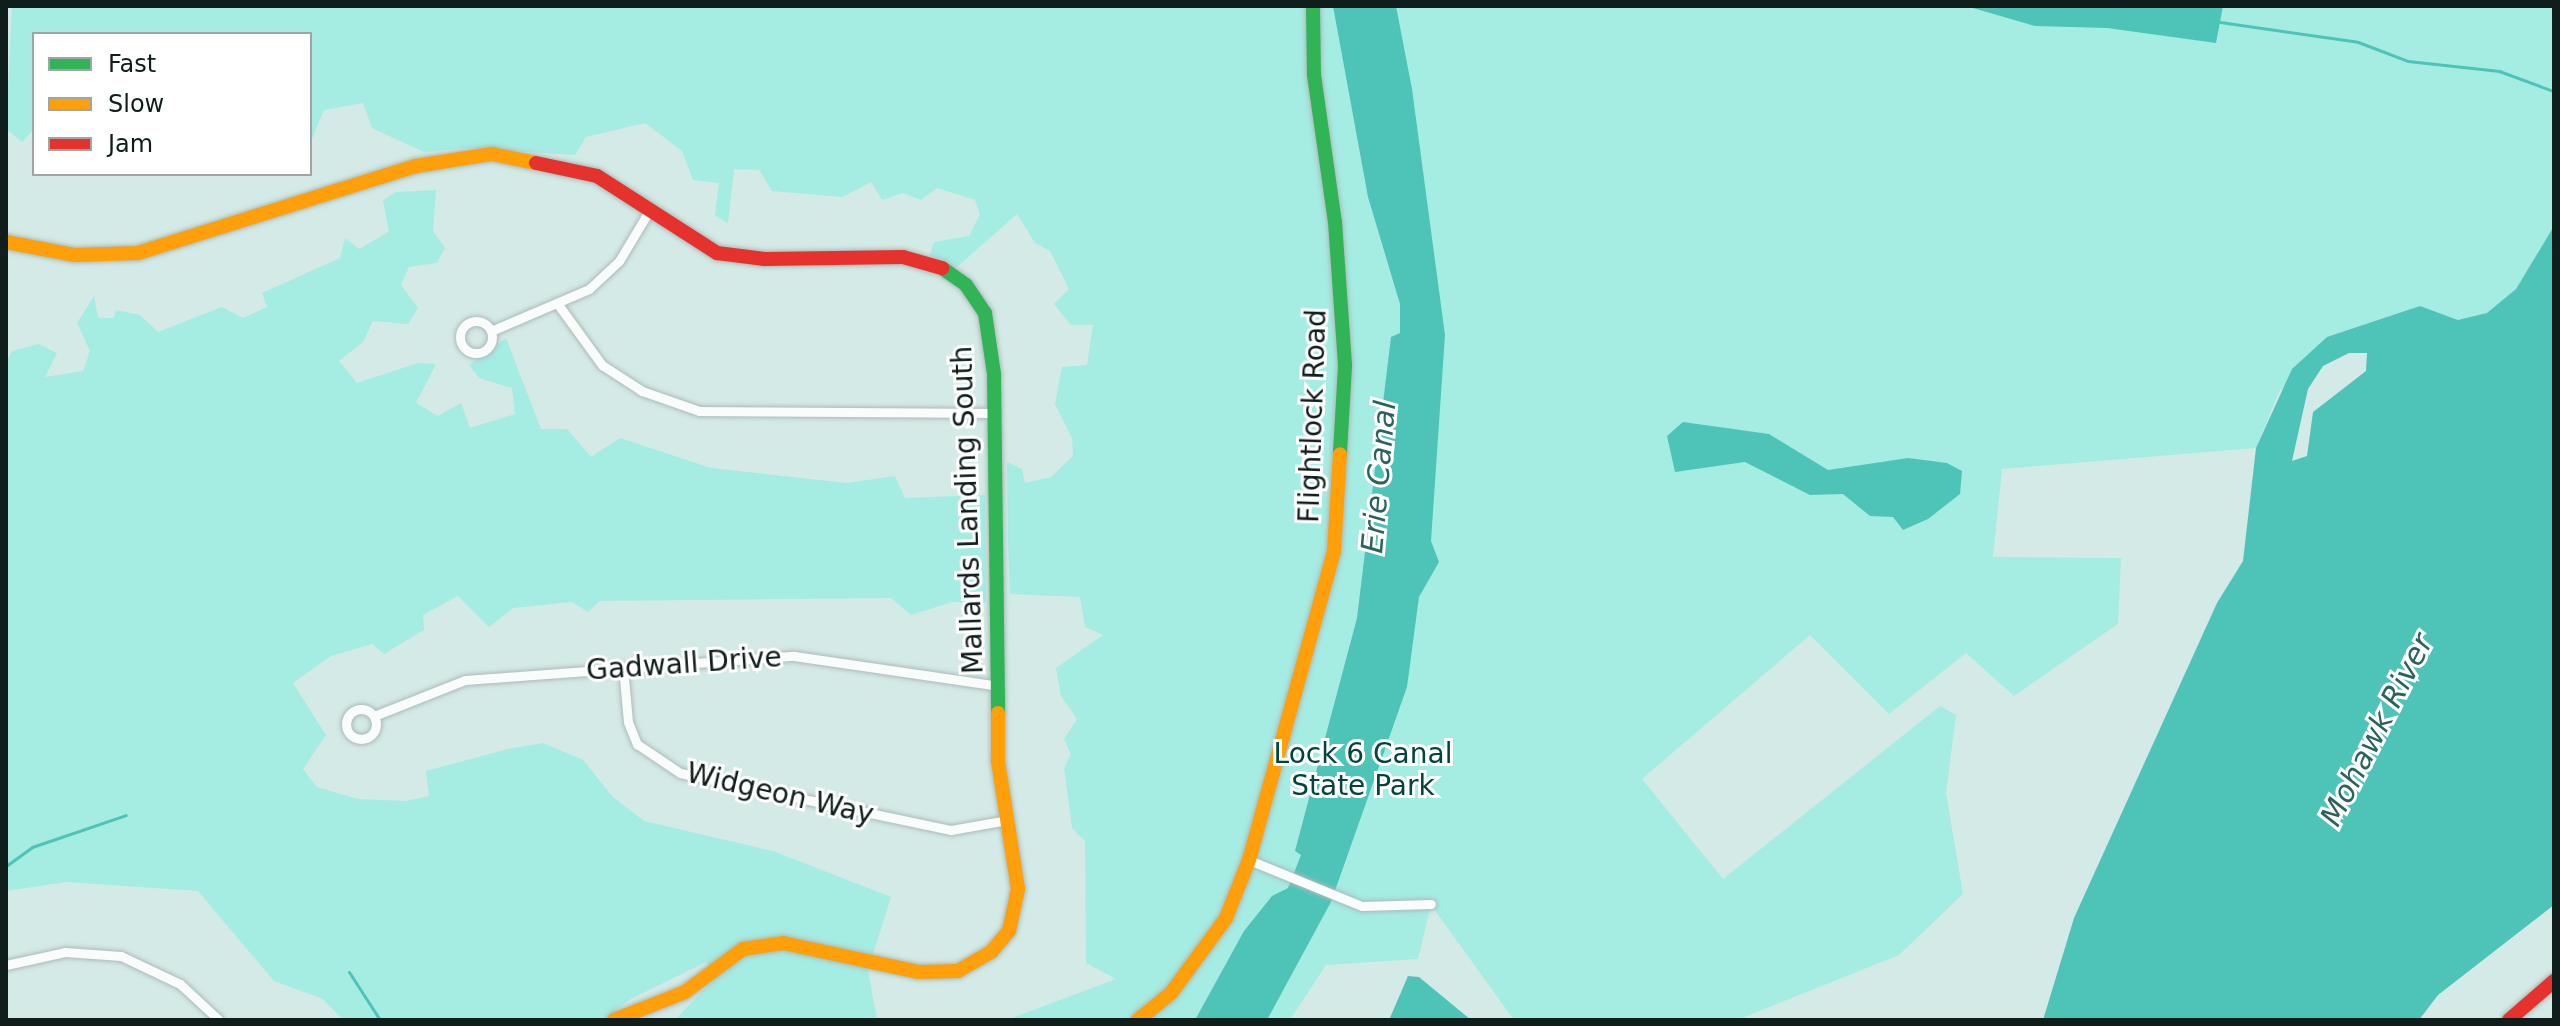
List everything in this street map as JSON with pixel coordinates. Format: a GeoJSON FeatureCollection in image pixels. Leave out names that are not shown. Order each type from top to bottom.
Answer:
{"type":"FeatureCollection","features":[{"type":"Feature","properties":{"kind":"street","name":"Flightlock Road"},"geometry":{"type":"LineString","coordinates":[[1138,1020],[1171,993],[1214,938],[1249,860],[1317,623],[1334,551],[1343,459],[1341,282],[1314,75],[1313,6]]}},
{"type":"Feature","properties":{"kind":"street","name":"Mallards Landing South"},"geometry":{"type":"LineString","coordinates":[[6,242],[74,255],[138,253],[416,166],[492,154],[588,172],[729,256],[903,257],[948,271],[985,313],[993,413],[998,761],[1018,889],[1009,931],[992,951],[958,971],[918,972],[783,943],[743,949],[685,992],[614,1020]]}},
{"type":"Feature","properties":{"kind":"street"},"geometry":{"type":"LineString","coordinates":[[491,331],[589,289],[619,261],[649,211]]}},
{"type":"Feature","properties":{"kind":"street"},"geometry":{"type":"LineString","coordinates":[[557,303],[602,365],[642,391],[699,411],[993,413]]}},
{"type":"Feature","properties":{"kind":"street","name":"Gadwall Drive"},"geometry":{"type":"LineString","coordinates":[[374,716],[465,680],[794,656],[999,686]]}},
{"type":"Feature","properties":{"kind":"street","name":"Widgeon Way"},"geometry":{"type":"LineString","coordinates":[[623,667],[628,722],[637,744],[680,773],[951,830],[1008,820]]}},
{"type":"Feature","properties":{"kind":"street"},"geometry":{"type":"LineString","coordinates":[[1249,860],[1338,896],[1383,908],[1431,904]]}},
{"type":"Feature","properties":{"kind":"street"},"geometry":{"type":"LineString","coordinates":[[6,965],[65,952],[121,956],[180,984],[219,1020]]}},
{"type":"Feature","properties":{"kind":"street"},"geometry":{"type":"LineString","coordinates":[[2509,1020],[2554,981]]}},
{"type":"Feature","properties":{"kind":"green space","name":"Lock 6 Canal State Park"},"geometry":{"type":"Polygon","coordinates":[[[12,6],[2554,6],[2554,226],[2516,289],[2487,314],[2458,320],[2420,306],[2280,390],[2256,448],[2002,469],[1993,557],[2121,558],[2118,624],[2014,696],[1966,653],[1889,714],[1810,635],[1642,779],[1723,879],[1940,706],[1956,715],[1946,793],[1963,894],[1899,955],[1737,1020],[1514,1020],[1431,905],[1418,959],[1326,965],[1290,1020],[1007,1020],[1116,979],[1086,963],[1085,841],[1072,828],[1064,768],[1071,754],[1064,739],[1077,719],[1061,696],[1056,668],[1103,635],[1085,627],[1080,597],[1010,594],[1008,540],[1007,462],[1022,469],[1025,483],[1051,477],[1073,456],[1072,438],[1055,404],[1062,367],[1087,365],[1093,325],[1071,325],[1054,304],[1069,289],[1050,251],[1035,243],[1017,214],[956,268],[930,255],[934,242],[969,236],[980,214],[975,200],[937,188],[921,200],[903,193],[882,200],[871,182],[842,197],[772,191],[759,170],[734,169],[728,223],[715,216],[719,183],[693,180],[682,151],[645,123],[586,137],[575,155],[467,148],[424,152],[372,128],[363,103],[324,110],[312,139],[312,32],[32,32],[32,131],[22,142],[6,129],[12,6]]]}},
{"type":"Feature","properties":{"kind":"green space"},"geometry":{"type":"Polygon","coordinates":[[[436,190],[433,231],[445,248],[437,263],[409,267],[401,285],[418,308],[408,324],[373,321],[363,342],[339,361],[357,383],[418,363],[436,364],[416,403],[438,416],[461,403],[470,428],[515,414],[512,388],[479,378],[469,365],[506,338],[541,429],[567,429],[591,457],[620,438],[711,468],[847,483],[895,476],[905,498],[985,495],[986,603],[952,602],[911,615],[891,598],[600,601],[588,612],[572,602],[513,608],[489,627],[458,596],[423,615],[424,630],[384,654],[372,644],[331,656],[293,683],[326,735],[303,769],[317,787],[358,799],[406,801],[429,796],[426,771],[508,749],[543,743],[583,760],[613,797],[644,821],[773,851],[891,897],[868,970],[877,1020],[675,1020],[716,977],[706,962],[629,1000],[604,1020],[343,1020],[323,999],[274,981],[198,891],[66,882],[6,891],[6,363],[12,351],[39,344],[57,353],[45,377],[83,371],[90,351],[77,323],[94,296],[98,318],[114,318],[116,310],[140,315],[158,332],[222,307],[243,318],[267,307],[262,293],[340,258],[345,238],[359,249],[389,232],[383,200],[397,192],[436,190]]]}},
{"type":"Feature","properties":{"kind":"water","name":"Erie Canal"},"geometry":{"type":"Polygon","coordinates":[[[1333,6],[1396,6],[1412,89],[1445,335],[1431,541],[1439,562],[1419,597],[1407,687],[1331,902],[1267,1020],[1195,1020],[1244,931],[1272,896],[1288,888],[1301,855],[1295,851],[1357,618],[1391,337],[1400,333],[1400,304],[1368,197],[1333,6]]]}},
{"type":"Feature","properties":{"kind":"water"},"geometry":{"type":"Polygon","coordinates":[[[1966,6],[2223,6],[2216,43],[2107,28],[2035,26],[1966,6]]]}},
{"type":"Feature","properties":{"kind":"water","name":"Mohawk River"},"geometry":{"type":"Polygon","coordinates":[[[2554,226],[2554,905],[2438,995],[2419,1020],[2043,1020],[2074,918],[2217,603],[2243,561],[2256,448],[2292,369],[2327,337],[2420,306],[2458,320],[2487,313],[2516,289],[2554,226]],[[2349,353],[2323,366],[2308,389],[2292,461],[2307,456],[2313,412],[2366,371],[2367,353],[2349,353]]]}},
{"type":"Feature","properties":{"kind":"water"},"geometry":{"type":"Polygon","coordinates":[[[1683,422],[1769,434],[1828,470],[1908,458],[1947,463],[1962,471],[1960,494],[1928,519],[1903,530],[1893,517],[1870,516],[1843,494],[1810,495],[1745,462],[1675,472],[1667,436],[1683,422]]]}},
{"type":"Feature","properties":{"kind":"water"},"geometry":{"type":"Polygon","coordinates":[[[1408,976],[1419,977],[1471,1020],[1389,1020],[1408,976]]]}},
{"type":"Feature","properties":{"kind":"waterway"},"geometry":{"type":"LineString","coordinates":[[2220,22],[2358,42],[2408,61],[2499,71],[2553,91]]}},
{"type":"Feature","properties":{"kind":"waterway"},"geometry":{"type":"LineString","coordinates":[[6,866],[32,847],[126,815]]}},
{"type":"Feature","properties":{"kind":"waterway"},"geometry":{"type":"LineString","coordinates":[[349,972],[380,1020]]}},
{"type":"Feature","properties":{"kind":"traffic: fast"},"geometry":{"type":"LineString","coordinates":[[1313,6],[1314,75],[1335,222],[1345,366],[1340,454]]}},
{"type":"Feature","properties":{"kind":"traffic: fast"},"geometry":{"type":"LineString","coordinates":[[942,268],[966,285],[985,313],[994,374],[998,713]]}},
{"type":"Feature","properties":{"kind":"traffic: slow"},"geometry":{"type":"LineString","coordinates":[[6,242],[74,255],[138,253],[416,166],[492,154],[536,163]]}},
{"type":"Feature","properties":{"kind":"traffic: slow"},"geometry":{"type":"LineString","coordinates":[[1138,1020],[1171,993],[1226,918],[1249,860],[1334,551],[1340,454]]}},
{"type":"Feature","properties":{"kind":"traffic: slow"},"geometry":{"type":"LineString","coordinates":[[614,1020],[685,992],[743,949],[783,943],[918,972],[958,971],[992,951],[1009,931],[1018,889],[998,761],[998,713]]}},
{"type":"Feature","properties":{"kind":"traffic: jam"},"geometry":{"type":"LineString","coordinates":[[536,163],[597,176],[717,253],[765,259],[903,257],[942,268]]}},
{"type":"Feature","properties":{"kind":"traffic: jam"},"geometry":{"type":"LineString","coordinates":[[2509,1020],[2554,981]]}}]}
